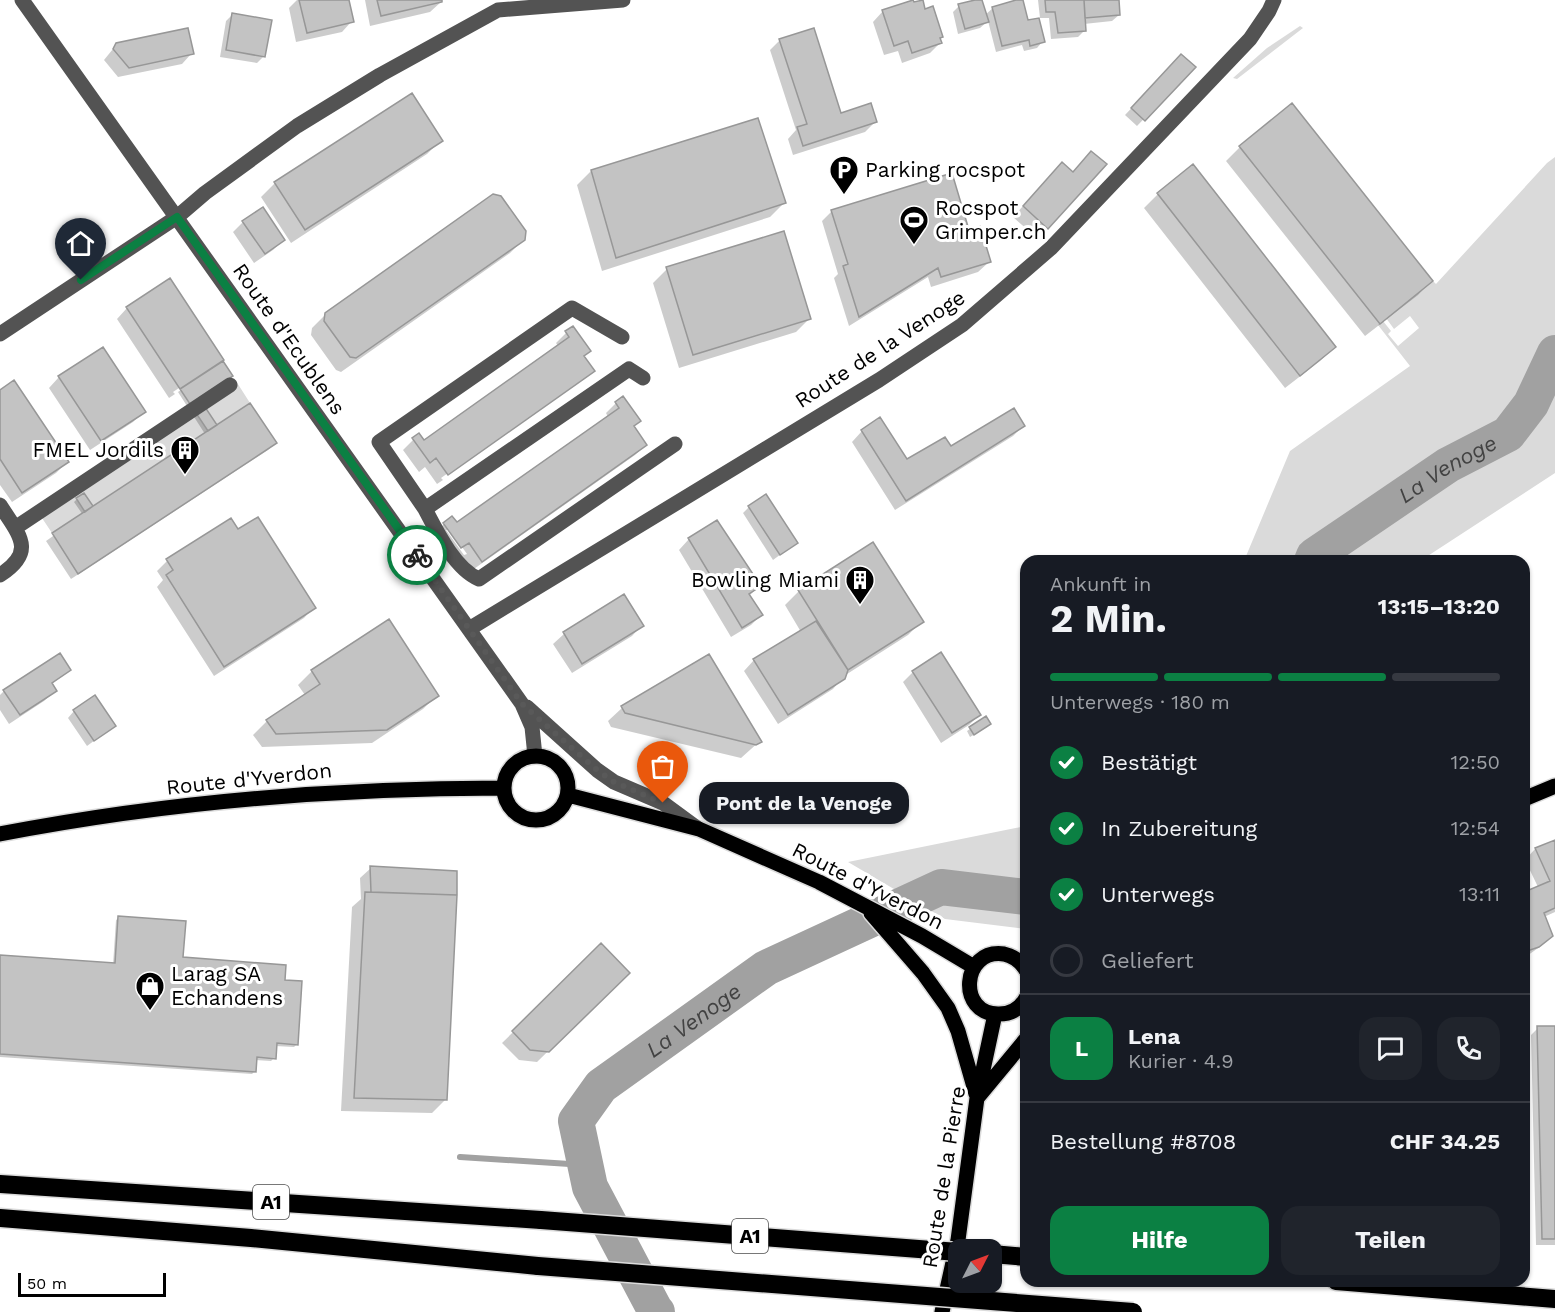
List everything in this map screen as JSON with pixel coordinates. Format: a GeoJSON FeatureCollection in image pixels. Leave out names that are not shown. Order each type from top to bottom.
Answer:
{"type":"FeatureCollection","features":[{"type":"Feature","properties":{"kind":"highway","name":"A1"},"geometry":{"type":"LineString","coordinates":[[0,1184],[541,1220],[948,1251]]}},
{"type":"Feature","properties":{"kind":"highway","name":"A1"},"geometry":{"type":"LineString","coordinates":[[0,1218],[251,1238],[538,1266],[1133,1312]]}},
{"type":"Feature","properties":{"kind":"highway"},"geometry":{"type":"LineString","coordinates":[[1002,1255],[1020,1256]]}},
{"type":"Feature","properties":{"kind":"highway"},"geometry":{"type":"LineString","coordinates":[[1409,1287],[1555,1299]]}},
{"type":"Feature","properties":{"kind":"main road"},"geometry":{"type":"LineString","coordinates":[[535,756],[547,758],[564,772],[568,783],[568,795],[565,804],[552,816],[535,821],[516,814],[505,798],[504,788],[510,770],[525,758],[535,756]]}},
{"type":"Feature","properties":{"kind":"main road"},"geometry":{"type":"LineString","coordinates":[[1530,796],[1555,786]]}},
{"type":"Feature","properties":{"kind":"main road","name":"Route d'Yverdon"},"geometry":{"type":"LineString","coordinates":[[0,834],[131,813],[272,796],[349,790],[504,788]]}},
{"type":"Feature","properties":{"kind":"main road","name":"Route d'Yverdon"},"geometry":{"type":"LineString","coordinates":[[568,795],[699,829],[819,882],[922,936],[974,967]]}},
{"type":"Feature","properties":{"kind":"main road"},"geometry":{"type":"LineString","coordinates":[[865,906],[923,973],[948,1008],[958,1031],[977,1098]]}},
{"type":"Feature","properties":{"kind":"main road"},"geometry":{"type":"LineString","coordinates":[[1020,963],[1009,955],[999,954],[981,960],[970,975],[970,993],[974,1002],[981,1008],[995,1014],[1008,1014],[1020,1005]]}},
{"type":"Feature","properties":{"kind":"main road","name":"Route de la Pierre"},"geometry":{"type":"LineString","coordinates":[[942,1312],[958,1240],[977,1098],[995,1014]]}},
{"type":"Feature","properties":{"kind":"main road"},"geometry":{"type":"LineString","coordinates":[[977,1098],[1020,1046]]}},
{"type":"Feature","properties":{"kind":"street","name":"Route d'Ecublens"},"geometry":{"type":"LineString","coordinates":[[22,0],[522,704],[532,727],[535,756]]}},
{"type":"Feature","properties":{"kind":"street"},"geometry":{"type":"LineString","coordinates":[[0,334],[177,217],[205,193],[297,126],[380,75],[498,10],[623,0]]}},
{"type":"Feature","properties":{"kind":"street","name":"Route de la Venoge"},"geometry":{"type":"LineString","coordinates":[[469,629],[879,380],[963,325],[1059,239],[1250,39],[1274,0]]}},
{"type":"Feature","properties":{"kind":"street"},"geometry":{"type":"LineString","coordinates":[[622,337],[572,308],[379,442],[425,509],[440,537],[467,574],[479,579],[675,444]]}},
{"type":"Feature","properties":{"kind":"street"},"geometry":{"type":"LineString","coordinates":[[425,509],[629,369],[643,378]]}},
{"type":"Feature","properties":{"kind":"street"},"geometry":{"type":"LineString","coordinates":[[15,528],[230,385]]}},
{"type":"Feature","properties":{"kind":"street"},"geometry":{"type":"LineString","coordinates":[[0,506],[15,528],[22,546],[21,555],[13,567],[0,575]]}},
{"type":"Feature","properties":{"kind":"street","name":"Route d'Ecublens"},"geometry":{"type":"LineString","coordinates":[[522,704],[597,770],[614,782],[663,803],[699,829]]}},
{"type":"Feature","properties":{"kind":"shaded area"},"geometry":{"type":"Polygon","coordinates":[[[1300,26],[1303,28],[1237,79],[1233,78],[1267,48],[1300,26]]]}},
{"type":"Feature","properties":{"kind":"shaded area"},"geometry":{"type":"Polygon","coordinates":[[[1555,157],[1555,473],[1429,555],[1247,555],[1290,451],[1410,366],[1378,325],[1383,321],[1391,331],[1388,334],[1398,346],[1419,328],[1410,316],[1394,329],[1386,318],[1433,281],[1436,284],[1555,157]]]}},
{"type":"Feature","properties":{"kind":"shaded area"},"geometry":{"type":"Polygon","coordinates":[[[236,381],[250,403],[52,533],[38,512],[236,381]]]}},
{"type":"Feature","properties":{"kind":"shaded area"},"geometry":{"type":"Polygon","coordinates":[[[1020,827],[1020,928],[945,919],[848,862],[1020,827]]]}},
{"type":"Feature","properties":{"kind":"building"},"geometry":{"type":"Polygon","coordinates":[[[299,0],[349,0],[354,22],[307,33],[299,0]]]}},
{"type":"Feature","properties":{"kind":"building"},"geometry":{"type":"Polygon","coordinates":[[[377,0],[442,0],[442,2],[381,16],[377,0]]]}},
{"type":"Feature","properties":{"kind":"building"},"geometry":{"type":"Polygon","coordinates":[[[913,0],[914,2],[923,0],[925,9],[933,6],[943,37],[940,38],[942,43],[912,53],[908,41],[894,46],[882,10],[913,0]]]}},
{"type":"Feature","properties":{"kind":"building"},"geometry":{"type":"Polygon","coordinates":[[[982,0],[989,22],[965,29],[958,4],[982,0]]]}},
{"type":"Feature","properties":{"kind":"building"},"geometry":{"type":"Polygon","coordinates":[[[1023,0],[1028,20],[1039,18],[1045,42],[1030,46],[1029,40],[1002,46],[992,7],[1023,0]]]}},
{"type":"Feature","properties":{"kind":"building"},"geometry":{"type":"Polygon","coordinates":[[[1045,0],[1084,0],[1086,31],[1058,33],[1055,12],[1046,12],[1045,0]]]}},
{"type":"Feature","properties":{"kind":"building"},"geometry":{"type":"Polygon","coordinates":[[[1084,0],[1119,0],[1120,15],[1085,18],[1084,0]]]}},
{"type":"Feature","properties":{"kind":"building"},"geometry":{"type":"Polygon","coordinates":[[[232,13],[272,20],[265,57],[226,50],[232,13]]]}},
{"type":"Feature","properties":{"kind":"building"},"geometry":{"type":"Polygon","coordinates":[[[188,28],[194,54],[129,68],[113,49],[116,43],[188,28]]]}},
{"type":"Feature","properties":{"kind":"building"},"geometry":{"type":"Polygon","coordinates":[[[814,28],[841,113],[871,103],[877,122],[803,146],[797,127],[807,124],[779,39],[814,28]]]}},
{"type":"Feature","properties":{"kind":"building"},"geometry":{"type":"Polygon","coordinates":[[[1181,54],[1196,67],[1145,121],[1131,108],[1181,54]]]}},
{"type":"Feature","properties":{"kind":"building"},"geometry":{"type":"Polygon","coordinates":[[[412,93],[443,141],[305,230],[274,182],[412,93]]]}},
{"type":"Feature","properties":{"kind":"building"},"geometry":{"type":"Polygon","coordinates":[[[1292,103],[1433,281],[1380,324],[1239,146],[1292,103]]]}},
{"type":"Feature","properties":{"kind":"building"},"geometry":{"type":"Polygon","coordinates":[[[758,118],[786,203],[616,258],[591,170],[758,118]]]}},
{"type":"Feature","properties":{"kind":"building"},"geometry":{"type":"Polygon","coordinates":[[[1091,151],[1107,164],[1048,229],[1023,206],[1062,162],[1073,172],[1091,151]]]}},
{"type":"Feature","properties":{"kind":"building"},"geometry":{"type":"Polygon","coordinates":[[[1193,164],[1336,347],[1300,376],[1157,193],[1193,164]]]}},
{"type":"Feature","properties":{"kind":"building","name":"Rocspot Grimper.ch"},"geometry":{"type":"Polygon","coordinates":[[[952,173],[969,230],[980,226],[991,262],[941,277],[938,268],[859,317],[843,266],[848,264],[831,210],[952,173]]]}},
{"type":"Feature","properties":{"kind":"building"},"geometry":{"type":"Polygon","coordinates":[[[493,194],[501,196],[526,231],[525,240],[356,358],[350,357],[324,321],[325,313],[493,194]]]}},
{"type":"Feature","properties":{"kind":"building"},"geometry":{"type":"Polygon","coordinates":[[[263,207],[285,240],[265,254],[242,221],[263,207]]]}},
{"type":"Feature","properties":{"kind":"building"},"geometry":{"type":"Polygon","coordinates":[[[784,231],[811,319],[693,355],[666,267],[784,231]]]}},
{"type":"Feature","properties":{"kind":"building","name":"FMEL Jordils"},"geometry":{"type":"Polygon","coordinates":[[[170,278],[224,360],[180,389],[126,307],[170,278]]]}},
{"type":"Feature","properties":{"kind":"building"},"geometry":{"type":"Polygon","coordinates":[[[573,326],[591,351],[584,356],[595,371],[448,475],[436,458],[430,463],[412,438],[419,433],[424,440],[569,337],[565,331],[573,326]]]}},
{"type":"Feature","properties":{"kind":"building"},"geometry":{"type":"Polygon","coordinates":[[[103,347],[146,412],[101,441],[58,376],[103,347]]]}},
{"type":"Feature","properties":{"kind":"building"},"geometry":{"type":"Polygon","coordinates":[[[223,361],[233,376],[199,398],[217,425],[208,431],[180,389],[223,361]]]}},
{"type":"Feature","properties":{"kind":"building"},"geometry":{"type":"Polygon","coordinates":[[[14,380],[69,462],[22,493],[0,459],[0,390],[14,380]]]}},
{"type":"Feature","properties":{"kind":"building"},"geometry":{"type":"Polygon","coordinates":[[[623,396],[641,421],[634,426],[647,445],[482,562],[469,543],[461,548],[443,523],[452,516],[457,522],[619,408],[615,402],[623,396]]]}},
{"type":"Feature","properties":{"kind":"building","name":"FMEL Jordils"},"geometry":{"type":"Polygon","coordinates":[[[250,403],[277,443],[78,574],[52,533],[250,403]]]}},
{"type":"Feature","properties":{"kind":"building"},"geometry":{"type":"Polygon","coordinates":[[[1014,408],[1025,426],[906,501],[861,430],[880,417],[907,459],[945,437],[951,446],[1014,408]]]}},
{"type":"Feature","properties":{"kind":"building"},"geometry":{"type":"Polygon","coordinates":[[[84,493],[93,506],[85,512],[76,498],[84,493]]]}},
{"type":"Feature","properties":{"kind":"building"},"geometry":{"type":"Polygon","coordinates":[[[766,494],[798,543],[780,555],[748,506],[766,494]]]}},
{"type":"Feature","properties":{"kind":"building"},"geometry":{"type":"Polygon","coordinates":[[[258,517],[316,608],[224,667],[166,575],[173,570],[166,559],[231,518],[238,529],[258,517]]]}},
{"type":"Feature","properties":{"kind":"building"},"geometry":{"type":"Polygon","coordinates":[[[717,520],[761,586],[749,594],[763,615],[742,628],[688,538],[717,520]]]}},
{"type":"Feature","properties":{"kind":"building","name":"Bowling Miami"},"geometry":{"type":"Polygon","coordinates":[[[873,542],[924,622],[848,670],[798,590],[873,542]]]}},
{"type":"Feature","properties":{"kind":"building"},"geometry":{"type":"Polygon","coordinates":[[[624,594],[644,626],[582,664],[563,632],[624,594]]]}},
{"type":"Feature","properties":{"kind":"building"},"geometry":{"type":"Polygon","coordinates":[[[389,619],[439,696],[387,730],[276,734],[266,720],[320,684],[311,670],[389,619]]]}},
{"type":"Feature","properties":{"kind":"building"},"geometry":{"type":"Polygon","coordinates":[[[816,621],[848,670],[845,679],[788,715],[753,659],[816,621]]]}},
{"type":"Feature","properties":{"kind":"building"},"geometry":{"type":"Polygon","coordinates":[[[941,652],[981,715],[952,733],[912,671],[941,652]]]}},
{"type":"Feature","properties":{"kind":"building"},"geometry":{"type":"Polygon","coordinates":[[[60,653],[71,670],[52,683],[57,691],[20,715],[3,690],[60,653]]]}},
{"type":"Feature","properties":{"kind":"building"},"geometry":{"type":"Polygon","coordinates":[[[709,654],[762,742],[756,745],[625,713],[621,706],[709,654]]]}},
{"type":"Feature","properties":{"kind":"building"},"geometry":{"type":"Polygon","coordinates":[[[95,695],[116,726],[94,741],[73,710],[95,695]]]}},
{"type":"Feature","properties":{"kind":"building"},"geometry":{"type":"Polygon","coordinates":[[[986,716],[991,724],[974,735],[969,727],[986,716]]]}},
{"type":"Feature","properties":{"kind":"building"},"geometry":{"type":"Polygon","coordinates":[[[1555,840],[1555,908],[1544,913],[1553,936],[1539,947],[1530,950],[1530,889],[1550,881],[1535,848],[1555,840]]]}},
{"type":"Feature","properties":{"kind":"building"},"geometry":{"type":"Polygon","coordinates":[[[370,866],[457,871],[457,895],[371,892],[370,866]]]}},
{"type":"Feature","properties":{"kind":"building"},"geometry":{"type":"Polygon","coordinates":[[[365,892],[457,895],[447,1100],[354,1098],[365,892]]]}},
{"type":"Feature","properties":{"kind":"building","name":"Larag SA Echandens"},"geometry":{"type":"Polygon","coordinates":[[[118,916],[186,921],[183,957],[286,965],[285,980],[302,981],[298,1045],[277,1043],[276,1059],[257,1057],[256,1072],[0,1054],[0,955],[115,963],[118,916]]]}},
{"type":"Feature","properties":{"kind":"building"},"geometry":{"type":"Polygon","coordinates":[[[601,943],[630,973],[549,1052],[530,1050],[512,1031],[601,943]]]}},
{"type":"Feature","properties":{"kind":"building"},"geometry":{"type":"Polygon","coordinates":[[[1537,1026],[1555,1026],[1555,1239],[1542,1239],[1537,1026]]]}},
{"type":"Feature","properties":{"kind":"waterway","name":"La Venoge"},"geometry":{"type":"LineString","coordinates":[[1315,555],[1448,465],[1508,434],[1531,404],[1555,353]]}},
{"type":"Feature","properties":{"kind":"waterway","name":"La Venoge"},"geometry":{"type":"LineString","coordinates":[[657,1312],[590,1187],[576,1121],[601,1086],[766,968],[941,887],[1020,896]]}},
{"type":"Feature","properties":{"kind":"waterway"},"geometry":{"type":"LineString","coordinates":[[460,1157],[585,1165]]}},
{"type":"Feature","properties":{"kind":"way so far"},"geometry":{"type":"LineString","coordinates":[[417,555],[522,704],[582,758],[614,782],[663,803]]}},
{"type":"Feature","properties":{"kind":"place","name":"Parking rocspot"},"geometry":{"type":"Point","coordinates":[844,196]}},
{"type":"Feature","properties":{"kind":"place","name":"Rocspot Grimper.ch"},"geometry":{"type":"Point","coordinates":[914,246]}},
{"type":"Feature","properties":{"kind":"place","name":"FMEL Jordils"},"geometry":{"type":"Point","coordinates":[185,476]}},
{"type":"Feature","properties":{"kind":"place","name":"Bowling Miami"},"geometry":{"type":"Point","coordinates":[860,606]}},
{"type":"Feature","properties":{"kind":"place","name":"Pont de la Venoge"},"geometry":{"type":"Point","coordinates":[663,803]}},
{"type":"Feature","properties":{"kind":"place","name":"Larag SA Echandens"},"geometry":{"type":"Point","coordinates":[150,1012]}},
{"type":"Feature","properties":{"kind":"route"},"geometry":{"type":"LineString","coordinates":[[81,280],[177,217],[417,555]]}}]}
